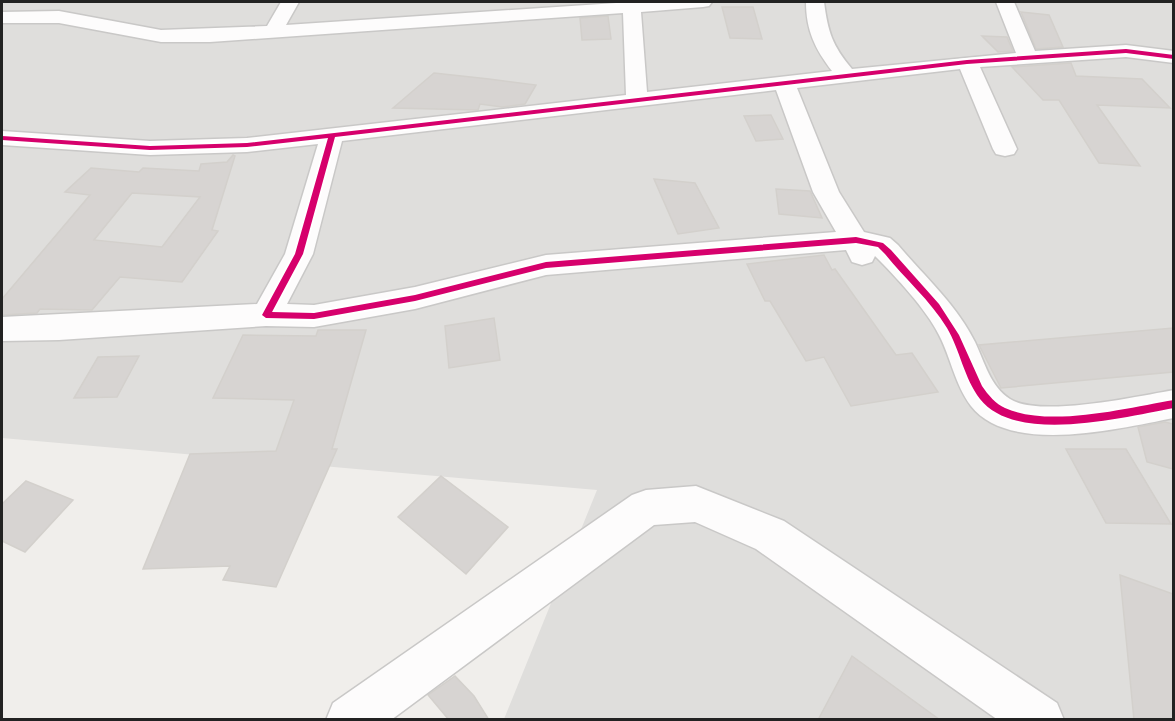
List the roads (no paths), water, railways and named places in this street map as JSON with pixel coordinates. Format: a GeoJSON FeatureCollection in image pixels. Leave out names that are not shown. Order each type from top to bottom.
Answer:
{"type":"FeatureCollection","features":[{"type":"Feature","properties":{"kind":"street"},"geometry":{"type":"LineString","coordinates":[[273,32],[290,2]]}},
{"type":"Feature","properties":{"kind":"street"},"geometry":{"type":"LineString","coordinates":[[464,20],[472,2]]}},
{"type":"Feature","properties":{"kind":"street"},"geometry":{"type":"LineString","coordinates":[[2,18],[59,18],[88,21],[161,36],[273,32],[703,2]]}},
{"type":"Feature","properties":{"kind":"street"},"geometry":{"type":"LineString","coordinates":[[815,2],[818,32],[829,54],[847,77]]}},
{"type":"Feature","properties":{"kind":"street"},"geometry":{"type":"LineString","coordinates":[[1005,2],[1028,58]]}},
{"type":"Feature","properties":{"kind":"street"},"geometry":{"type":"LineString","coordinates":[[632,7],[637,100]]}},
{"type":"Feature","properties":{"kind":"street"},"geometry":{"type":"LineString","coordinates":[[88,21],[106,8]]}},
{"type":"Feature","properties":{"kind":"street"},"geometry":{"type":"LineString","coordinates":[[2,138],[150,148],[247,145],[967,62],[1126,51],[1173,57]]}},
{"type":"Feature","properties":{"kind":"street"},"geometry":{"type":"LineString","coordinates":[[967,62],[1005,149]]}},
{"type":"Feature","properties":{"kind":"street"},"geometry":{"type":"LineString","coordinates":[[785,84],[813,165],[843,226],[861,252]]}},
{"type":"Feature","properties":{"kind":"street"},"geometry":{"type":"LineString","coordinates":[[266,315],[299,254],[332,135]]}},
{"type":"Feature","properties":{"kind":"street"},"geometry":{"type":"LineString","coordinates":[[2,329],[59,328],[266,315],[314,316],[415,298],[546,265],[861,252],[880,245],[950,325],[983,396],[994,408],[1006,414],[1054,421],[1173,404]]}},
{"type":"Feature","properties":{"kind":"street"},"geometry":{"type":"LineString","coordinates":[[350,720],[646,508],[696,504],[770,535],[1040,720]]}}]}
